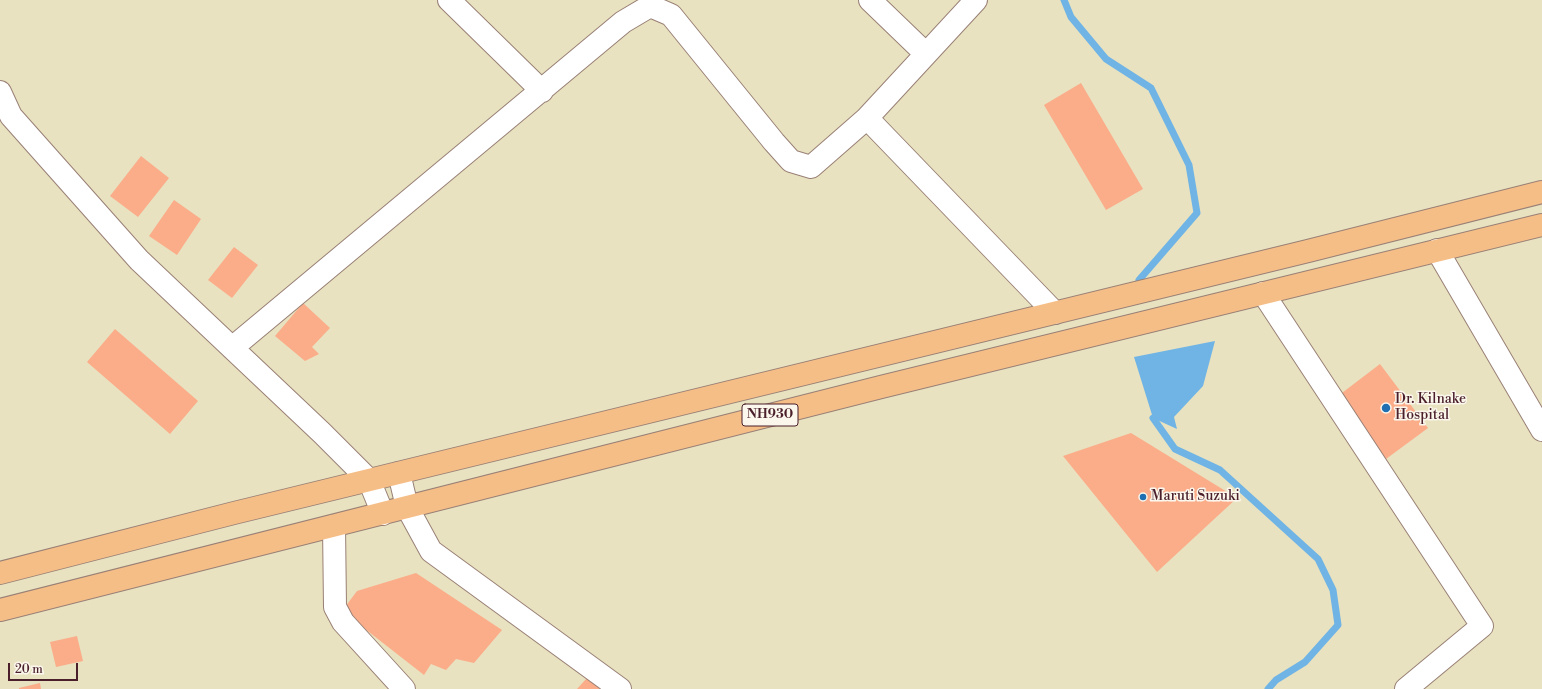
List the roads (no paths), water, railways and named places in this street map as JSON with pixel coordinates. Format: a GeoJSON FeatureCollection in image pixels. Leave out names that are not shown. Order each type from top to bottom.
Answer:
{"type":"FeatureCollection","features":[{"type":"Feature","properties":{"kind":"highway","name":"NH930"},"geometry":{"type":"LineString","coordinates":[[0,572],[369,480],[1308,251],[1542,192]]}},
{"type":"Feature","properties":{"kind":"highway","name":"NH930"},"geometry":{"type":"LineString","coordinates":[[0,610],[881,387],[1542,225]]}},
{"type":"Feature","properties":{"kind":"street"},"geometry":{"type":"LineString","coordinates":[[449,0],[542,91]]}},
{"type":"Feature","properties":{"kind":"street"},"geometry":{"type":"LineString","coordinates":[[870,0],[926,54]]}},
{"type":"Feature","properties":{"kind":"street"},"geometry":{"type":"LineString","coordinates":[[232,348],[623,22],[650,6],[671,15],[791,161],[811,167],[867,118],[976,0]]}},
{"type":"Feature","properties":{"kind":"street"},"geometry":{"type":"LineString","coordinates":[[0,92],[11,116],[139,260],[322,433],[369,480],[383,514]]}},
{"type":"Feature","properties":{"kind":"street"},"geometry":{"type":"LineString","coordinates":[[867,118],[1055,313]]}},
{"type":"Feature","properties":{"kind":"street"},"geometry":{"type":"LineString","coordinates":[[1437,250],[1542,430]]}},
{"type":"Feature","properties":{"kind":"street"},"geometry":{"type":"LineString","coordinates":[[1263,293],[1482,626],[1406,689]]}},
{"type":"Feature","properties":{"kind":"street"},"geometry":{"type":"LineString","coordinates":[[399,473],[407,507],[431,551],[620,689]]}},
{"type":"Feature","properties":{"kind":"street"},"geometry":{"type":"LineString","coordinates":[[334,526],[335,607],[343,622],[404,689]]}},
{"type":"Feature","properties":{"kind":"water"},"geometry":{"type":"Polygon","coordinates":[[[1215,341],[1203,386],[1174,417],[1177,429],[1153,418],[1134,357],[1215,341]]]}},
{"type":"Feature","properties":{"kind":"waterway"},"geometry":{"type":"LineString","coordinates":[[1064,0],[1071,17],[1106,59],[1151,88],[1189,165],[1197,213],[1139,280]]}},
{"type":"Feature","properties":{"kind":"waterway"},"geometry":{"type":"LineString","coordinates":[[1153,418],[1175,449],[1220,470],[1318,559],[1333,590],[1338,625],[1305,662],[1276,680],[1268,689]]}},
{"type":"Feature","properties":{"kind":"place","name":"Dr. Kilnake Hospital"},"geometry":{"type":"Point","coordinates":[1386,408]}},
{"type":"Feature","properties":{"kind":"place","name":"Maruti Suzuki"},"geometry":{"type":"Point","coordinates":[1143,497]}}]}
